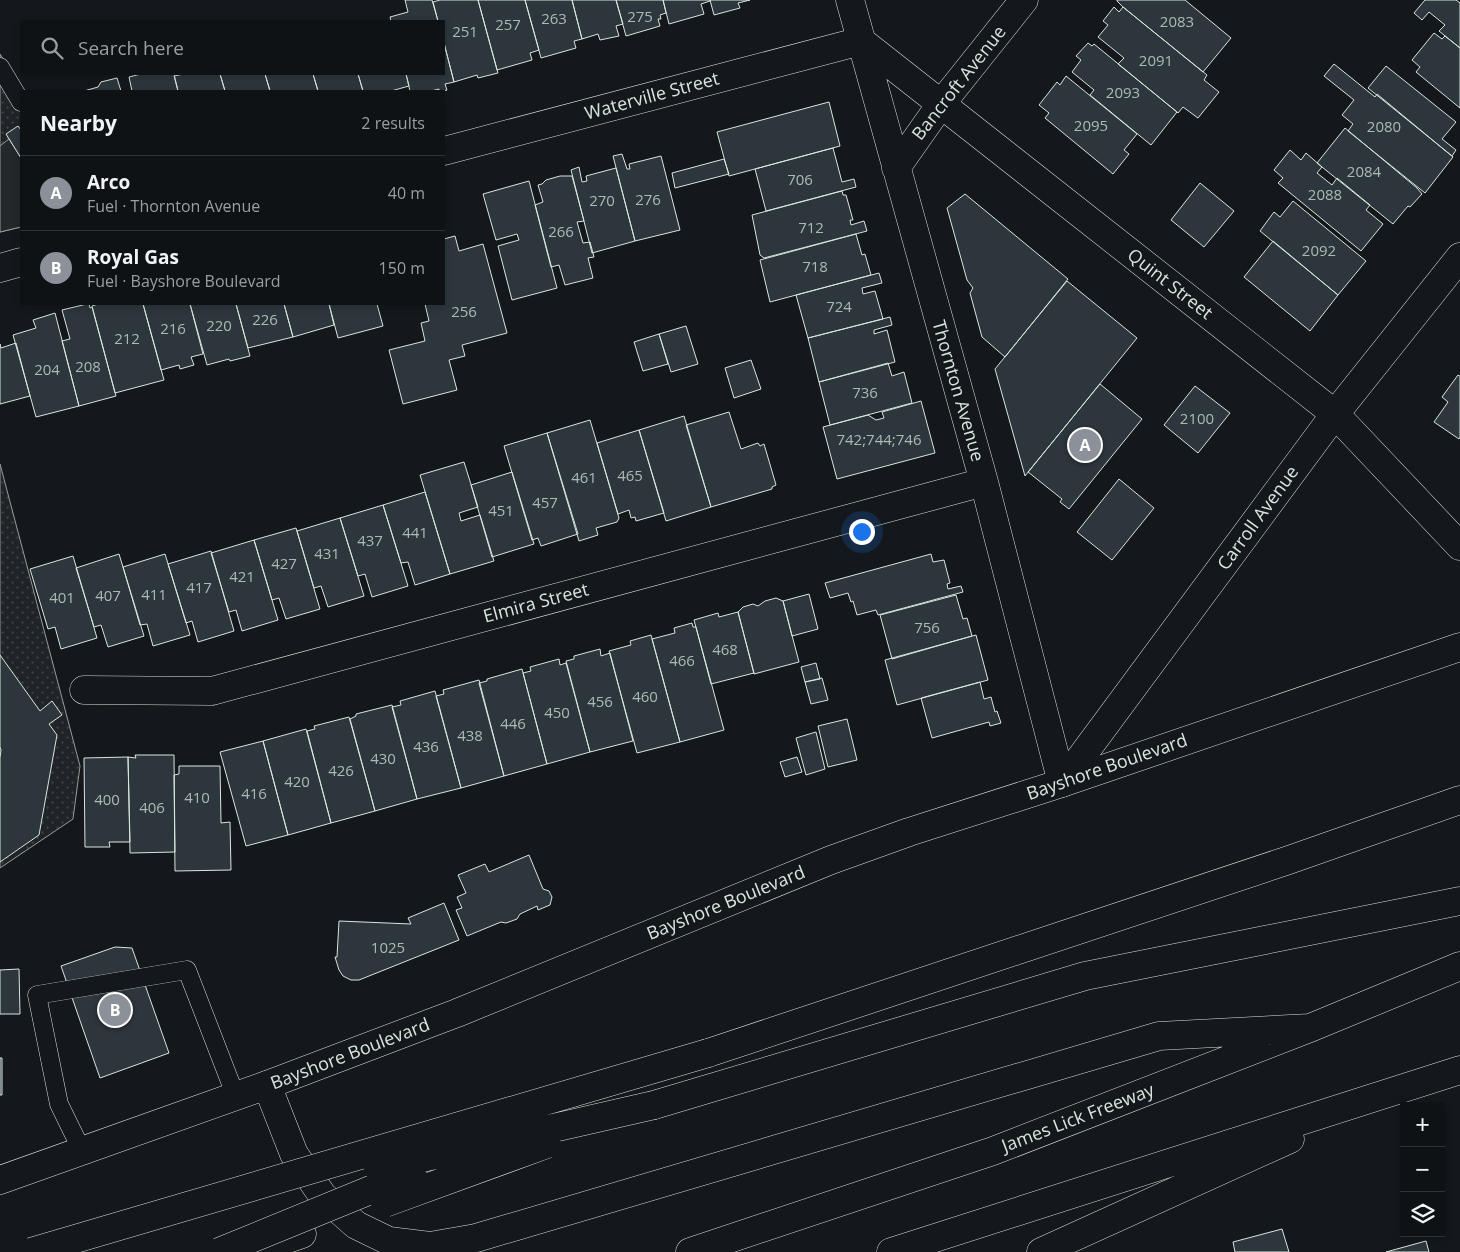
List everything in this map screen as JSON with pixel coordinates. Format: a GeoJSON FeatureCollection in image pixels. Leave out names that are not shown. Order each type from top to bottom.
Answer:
{"type":"FeatureCollection","features":[{"type":"Feature","properties":{"kind":"main road","name":"Thornton Avenue"},"geometry":{"type":"LineString","coordinates":[[850,0],[984,482],[1062,783]]}},
{"type":"Feature","properties":{"kind":"main road","name":"Bancroft Avenue"},"geometry":{"type":"LineString","coordinates":[[896,168],[941,104],[1024,0]]}},
{"type":"Feature","properties":{"kind":"main road","name":"Quint Street"},"geometry":{"type":"LineString","coordinates":[[861,41],[1335,414],[1460,546]]}},
{"type":"Feature","properties":{"kind":"main road","name":"Waterville Street"},"geometry":{"type":"LineString","coordinates":[[445,151],[861,41]]}},
{"type":"Feature","properties":{"kind":"main road","name":"Carroll Avenue"},"geometry":{"type":"LineString","coordinates":[[1062,783],[1335,414],[1460,257]]}},
{"type":"Feature","properties":{"kind":"main road"},"geometry":{"type":"LineString","coordinates":[[0,268],[20,262]]}},
{"type":"Feature","properties":{"kind":"main road","name":"Elmira Street"},"geometry":{"type":"LineString","coordinates":[[84,690],[212,691],[984,482]]}},
{"type":"Feature","properties":{"kind":"main road","name":"Bayshore Boulevard"},"geometry":{"type":"LineString","coordinates":[[0,1180],[236,1097],[458,1013],[831,860],[909,832],[1062,783],[1460,647]]}},
{"type":"Feature","properties":{"kind":"main road"},"geometry":{"type":"LineString","coordinates":[[31,1252],[708,1053],[1286,861],[1460,800]]}},
{"type":"Feature","properties":{"kind":"main road"},"geometry":{"type":"LineString","coordinates":[[250,1252],[654,1105],[1085,976],[1460,902]]}},
{"type":"Feature","properties":{"kind":"main road","name":"James Lick Freeway"},"geometry":{"type":"LineString","coordinates":[[690,1252],[993,1151],[1310,1028],[1460,966]]}},
{"type":"Feature","properties":{"kind":"main road"},"geometry":{"type":"LineString","coordinates":[[267,1085],[294,1154],[322,1195],[356,1225],[372,1233],[389,1241],[430,1246],[476,1238],[1159,1036],[1310,1028]]}},
{"type":"Feature","properties":{"kind":"main road"},"geometry":{"type":"LineString","coordinates":[[218,1252],[708,1053]]}},
{"type":"Feature","properties":{"kind":"main road"},"geometry":{"type":"LineString","coordinates":[[891,1252],[1460,1070]]}},
{"type":"Feature","properties":{"kind":"main road"},"geometry":{"type":"LineString","coordinates":[[1041,1252],[1399,1088]]}},
{"type":"Feature","properties":{"kind":"main road"},"geometry":{"type":"LineString","coordinates":[[78,1252],[281,1190],[654,1105]]}},
{"type":"Feature","properties":{"kind":"lane"},"geometry":{"type":"LineString","coordinates":[[0,67],[20,100]]}},
{"type":"Feature","properties":{"kind":"lane"},"geometry":{"type":"LineString","coordinates":[[82,1151],[59,1104],[37,995],[187,970],[236,1097]]}},
{"type":"Feature","properties":{"kind":"shaded area"},"geometry":{"type":"Polygon","coordinates":[[[0,54],[22,90],[20,90],[20,227],[0,232],[0,54]]]}},
{"type":"Feature","properties":{"kind":"shaded area"},"geometry":{"type":"Polygon","coordinates":[[[9,139],[20,156],[20,227],[0,232],[0,146],[9,139]]]}},
{"type":"Feature","properties":{"kind":"shaded area"},"geometry":{"type":"Polygon","coordinates":[[[0,464],[80,766],[73,819],[0,868],[0,464]]]}},
{"type":"Feature","properties":{"kind":"building"},"geometry":{"type":"Polygon","coordinates":[[[405,0],[432,0],[438,20],[391,20],[390,17],[408,12],[405,0]]]}},
{"type":"Feature","properties":{"kind":"building"},"geometry":{"type":"Polygon","coordinates":[[[440,0],[478,0],[498,73],[478,78],[477,75],[454,82],[445,47],[445,20],[438,20],[433,2],[440,0]]]}},
{"type":"Feature","properties":{"kind":"building"},"geometry":{"type":"Polygon","coordinates":[[[478,0],[525,0],[539,50],[530,53],[532,60],[497,70],[478,0]]]}},
{"type":"Feature","properties":{"kind":"building"},"geometry":{"type":"Polygon","coordinates":[[[525,0],[572,0],[582,39],[574,41],[576,48],[541,58],[525,0]]]}},
{"type":"Feature","properties":{"kind":"building"},"geometry":{"type":"Polygon","coordinates":[[[572,0],[616,0],[623,24],[616,26],[619,36],[600,40],[598,34],[582,39],[572,0]]]}},
{"type":"Feature","properties":{"kind":"building"},"geometry":{"type":"Polygon","coordinates":[[[616,0],[663,0],[666,13],[660,15],[661,19],[658,19],[660,26],[626,36],[616,0]]]}},
{"type":"Feature","properties":{"kind":"building"},"geometry":{"type":"Polygon","coordinates":[[[663,0],[710,1],[701,4],[704,14],[669,24],[663,0]]]}},
{"type":"Feature","properties":{"kind":"building"},"geometry":{"type":"Polygon","coordinates":[[[710,0],[750,0],[738,3],[740,8],[714,15],[710,0]]]}},
{"type":"Feature","properties":{"kind":"building"},"geometry":{"type":"Polygon","coordinates":[[[1117,0],[1185,0],[1231,38],[1203,72],[1123,7],[1117,0]]]}},
{"type":"Feature","properties":{"kind":"building"},"geometry":{"type":"Polygon","coordinates":[[[1425,0],[1456,0],[1460,3],[1460,48],[1439,31],[1445,25],[1429,12],[1422,20],[1414,13],[1425,0]]]}},
{"type":"Feature","properties":{"kind":"building"},"geometry":{"type":"Polygon","coordinates":[[[1114,7],[1119,12],[1123,7],[1207,75],[1204,80],[1219,92],[1198,118],[1183,107],[1178,113],[1118,64],[1124,58],[1098,37],[1108,25],[1103,21],[1114,7]]]}},
{"type":"Feature","properties":{"kind":"building"},"geometry":{"type":"Polygon","coordinates":[[[1434,33],[1442,39],[1445,36],[1460,48],[1460,108],[1416,72],[1420,67],[1412,60],[1434,33]]]}},
{"type":"Feature","properties":{"kind":"building"},"geometry":{"type":"Polygon","coordinates":[[[1088,43],[1092,46],[1094,44],[1177,112],[1151,145],[1090,95],[1094,90],[1072,72],[1081,60],[1076,56],[1088,43]]]}},
{"type":"Feature","properties":{"kind":"building"},"geometry":{"type":"Polygon","coordinates":[[[445,47],[454,82],[445,84],[447,90],[445,90],[410,90],[406,75],[445,75],[445,47]]]}},
{"type":"Feature","properties":{"kind":"building"},"geometry":{"type":"Polygon","coordinates":[[[1334,64],[1375,97],[1377,94],[1453,157],[1425,193],[1348,131],[1353,124],[1342,115],[1354,100],[1324,76],[1334,64]]]}},
{"type":"Feature","properties":{"kind":"building"},"geometry":{"type":"Polygon","coordinates":[[[1386,66],[1456,122],[1442,139],[1456,150],[1452,156],[1368,88],[1386,66]]]}},
{"type":"Feature","properties":{"kind":"building"},"geometry":{"type":"Polygon","coordinates":[[[137,75],[174,75],[178,90],[132,90],[129,77],[137,75]]]}},
{"type":"Feature","properties":{"kind":"building"},"geometry":{"type":"Polygon","coordinates":[[[220,75],[225,90],[178,90],[174,76],[220,75]]]}},
{"type":"Feature","properties":{"kind":"building"},"geometry":{"type":"Polygon","coordinates":[[[220,75],[265,75],[270,90],[225,90],[220,75]]]}},
{"type":"Feature","properties":{"kind":"building"},"geometry":{"type":"Polygon","coordinates":[[[265,75],[313,75],[318,90],[270,90],[265,75]]]}},
{"type":"Feature","properties":{"kind":"building"},"geometry":{"type":"Polygon","coordinates":[[[313,75],[358,75],[363,90],[318,90],[313,75]]]}},
{"type":"Feature","properties":{"kind":"building"},"geometry":{"type":"Polygon","coordinates":[[[358,75],[406,75],[409,86],[395,90],[363,90],[358,75]]]}},
{"type":"Feature","properties":{"kind":"building"},"geometry":{"type":"Polygon","coordinates":[[[1066,76],[1137,134],[1124,150],[1129,154],[1113,174],[1045,118],[1049,113],[1039,105],[1057,82],[1060,85],[1066,76]]]}},
{"type":"Feature","properties":{"kind":"building"},"geometry":{"type":"Polygon","coordinates":[[[117,78],[121,90],[88,90],[98,87],[101,82],[117,78]]]}},
{"type":"Feature","properties":{"kind":"building"},"geometry":{"type":"Polygon","coordinates":[[[829,102],[840,146],[729,176],[717,132],[829,102]]]}},
{"type":"Feature","properties":{"kind":"building"},"geometry":{"type":"Polygon","coordinates":[[[18,126],[20,129],[20,156],[6,134],[18,126]]]}},
{"type":"Feature","properties":{"kind":"building"},"geometry":{"type":"Polygon","coordinates":[[[1345,128],[1422,194],[1410,207],[1408,206],[1393,224],[1317,163],[1345,128]]]}},
{"type":"Feature","properties":{"kind":"building"},"geometry":{"type":"Polygon","coordinates":[[[833,148],[842,182],[854,179],[856,187],[766,211],[755,169],[833,148]]]}},
{"type":"Feature","properties":{"kind":"building"},"geometry":{"type":"Polygon","coordinates":[[[1290,150],[1301,160],[1306,153],[1322,167],[1317,173],[1332,185],[1337,178],[1370,205],[1366,210],[1383,224],[1361,251],[1278,183],[1283,178],[1274,170],[1290,150]]]}},
{"type":"Feature","properties":{"kind":"building"},"geometry":{"type":"Polygon","coordinates":[[[622,154],[627,169],[630,169],[629,164],[661,156],[680,230],[635,241],[613,156],[622,154]]]}},
{"type":"Feature","properties":{"kind":"building"},"geometry":{"type":"Polygon","coordinates":[[[724,159],[729,174],[675,188],[672,173],[724,159]]]}},
{"type":"Feature","properties":{"kind":"building"},"geometry":{"type":"Polygon","coordinates":[[[579,167],[582,182],[587,181],[586,176],[616,168],[635,241],[592,253],[571,170],[579,167]]]}},
{"type":"Feature","properties":{"kind":"building"},"geometry":{"type":"Polygon","coordinates":[[[560,176],[572,176],[584,221],[577,222],[583,243],[590,242],[594,257],[588,258],[593,278],[565,285],[559,265],[551,267],[535,205],[543,202],[538,185],[546,180],[560,176]]]}},
{"type":"Feature","properties":{"kind":"building"},"geometry":{"type":"Polygon","coordinates":[[[529,181],[557,288],[512,300],[498,246],[519,240],[517,234],[496,240],[483,194],[529,181]]]}},
{"type":"Feature","properties":{"kind":"building"},"geometry":{"type":"Polygon","coordinates":[[[1200,183],[1234,211],[1204,247],[1171,220],[1200,183]]]}},
{"type":"Feature","properties":{"kind":"building"},"geometry":{"type":"Polygon","coordinates":[[[842,191],[843,195],[846,195],[853,220],[850,220],[851,225],[864,221],[867,231],[764,258],[760,255],[752,215],[842,191]]]}},
{"type":"Feature","properties":{"kind":"building"},"geometry":{"type":"Polygon","coordinates":[[[965,194],[1068,279],[1005,357],[982,337],[970,293],[973,288],[967,280],[947,208],[965,194]]]}},
{"type":"Feature","properties":{"kind":"building"},"geometry":{"type":"Polygon","coordinates":[[[1293,201],[1366,261],[1338,295],[1260,231],[1274,212],[1280,217],[1293,201]]]}},
{"type":"Feature","properties":{"kind":"building"},"geometry":{"type":"Polygon","coordinates":[[[856,234],[862,255],[865,254],[871,275],[770,302],[760,260],[856,234]]]}},
{"type":"Feature","properties":{"kind":"building"},"geometry":{"type":"Polygon","coordinates":[[[455,236],[459,251],[483,244],[507,333],[462,345],[465,356],[449,360],[457,390],[403,404],[389,350],[425,341],[421,323],[429,321],[425,305],[445,305],[445,239],[455,236]]]}},
{"type":"Feature","properties":{"kind":"building"},"geometry":{"type":"Polygon","coordinates":[[[1273,241],[1338,295],[1310,331],[1244,277],[1273,241]]]}},
{"type":"Feature","properties":{"kind":"building"},"geometry":{"type":"Polygon","coordinates":[[[879,273],[882,283],[862,288],[863,294],[875,291],[883,319],[808,338],[796,295],[879,273]]]}},
{"type":"Feature","properties":{"kind":"building"},"geometry":{"type":"Polygon","coordinates":[[[1067,281],[1137,338],[1025,476],[995,369],[1067,281]]]}},
{"type":"Feature","properties":{"kind":"building"},"geometry":{"type":"Polygon","coordinates":[[[83,305],[92,307],[116,396],[79,406],[62,341],[70,339],[62,310],[83,305]]]}},
{"type":"Feature","properties":{"kind":"building"},"geometry":{"type":"Polygon","coordinates":[[[143,305],[164,380],[115,393],[92,306],[143,305]]]}},
{"type":"Feature","properties":{"kind":"building"},"geometry":{"type":"Polygon","coordinates":[[[143,305],[190,305],[203,354],[191,357],[194,365],[180,369],[179,365],[161,370],[143,305]]]}},
{"type":"Feature","properties":{"kind":"building"},"geometry":{"type":"Polygon","coordinates":[[[190,305],[236,305],[250,356],[207,365],[190,305]]]}},
{"type":"Feature","properties":{"kind":"building"},"geometry":{"type":"Polygon","coordinates":[[[236,305],[284,305],[293,337],[248,348],[236,305]]]}},
{"type":"Feature","properties":{"kind":"building"},"geometry":{"type":"Polygon","coordinates":[[[284,305],[329,305],[334,325],[293,337],[284,305]]]}},
{"type":"Feature","properties":{"kind":"building"},"geometry":{"type":"Polygon","coordinates":[[[329,305],[377,305],[383,326],[338,338],[329,305]]]}},
{"type":"Feature","properties":{"kind":"building"},"geometry":{"type":"Polygon","coordinates":[[[55,313],[79,406],[36,417],[13,335],[36,328],[33,320],[55,313]]]}},
{"type":"Feature","properties":{"kind":"building"},"geometry":{"type":"Polygon","coordinates":[[[890,317],[892,325],[874,330],[874,334],[887,330],[895,362],[819,382],[808,338],[890,317]]]}},
{"type":"Feature","properties":{"kind":"building"},"geometry":{"type":"Polygon","coordinates":[[[686,326],[698,364],[671,372],[659,334],[686,326]]]}},
{"type":"Feature","properties":{"kind":"building"},"geometry":{"type":"Polygon","coordinates":[[[659,334],[668,364],[643,371],[634,342],[659,334]]]}},
{"type":"Feature","properties":{"kind":"building"},"geometry":{"type":"Polygon","coordinates":[[[16,343],[30,396],[0,404],[0,344],[1,348],[16,343]]]}},
{"type":"Feature","properties":{"kind":"building"},"geometry":{"type":"Polygon","coordinates":[[[751,360],[761,389],[734,398],[725,368],[751,360]]]}},
{"type":"Feature","properties":{"kind":"building"},"geometry":{"type":"Polygon","coordinates":[[[888,363],[892,376],[904,372],[912,403],[830,425],[819,382],[888,363]]]}},
{"type":"Feature","properties":{"kind":"building"},"geometry":{"type":"Polygon","coordinates":[[[1458,375],[1460,376],[1459,439],[1434,422],[1448,402],[1442,397],[1458,375]]]}},
{"type":"Feature","properties":{"kind":"building"},"geometry":{"type":"Polygon","coordinates":[[[1100,384],[1142,419],[1069,509],[1060,502],[1062,499],[1028,472],[1100,384]]]}},
{"type":"Feature","properties":{"kind":"building"},"geometry":{"type":"Polygon","coordinates":[[[1195,386],[1230,413],[1198,453],[1164,425],[1195,386]]]}},
{"type":"Feature","properties":{"kind":"building"},"geometry":{"type":"Polygon","coordinates":[[[921,401],[935,453],[837,479],[823,427],[868,415],[876,420],[884,418],[882,412],[921,401]]]}},
{"type":"Feature","properties":{"kind":"building"},"geometry":{"type":"Polygon","coordinates":[[[729,412],[741,449],[758,443],[760,446],[764,444],[776,485],[772,489],[711,507],[686,425],[729,412]]]}},
{"type":"Feature","properties":{"kind":"building"},"geometry":{"type":"Polygon","coordinates":[[[684,416],[711,507],[666,521],[639,430],[684,416]]]}},
{"type":"Feature","properties":{"kind":"building"},"geometry":{"type":"Polygon","coordinates":[[[590,420],[619,518],[617,522],[596,528],[598,535],[579,541],[547,433],[590,420]]]}},
{"type":"Feature","properties":{"kind":"building"},"geometry":{"type":"Polygon","coordinates":[[[639,430],[664,513],[636,521],[635,517],[631,518],[629,510],[618,514],[597,443],[639,430]]]}},
{"type":"Feature","properties":{"kind":"building"},"geometry":{"type":"Polygon","coordinates":[[[547,433],[578,534],[541,546],[538,538],[532,540],[504,446],[547,433]]]}},
{"type":"Feature","properties":{"kind":"building"},"geometry":{"type":"Polygon","coordinates":[[[464,462],[478,507],[459,513],[461,521],[480,515],[494,561],[450,574],[420,475],[464,462]]]}},
{"type":"Feature","properties":{"kind":"building"},"geometry":{"type":"Polygon","coordinates":[[[512,472],[534,544],[492,557],[471,485],[512,472]]]}},
{"type":"Feature","properties":{"kind":"building"},"geometry":{"type":"Polygon","coordinates":[[[1119,479],[1154,508],[1112,560],[1077,532],[1119,479]]]}},
{"type":"Feature","properties":{"kind":"building"},"geometry":{"type":"Polygon","coordinates":[[[425,492],[450,574],[415,585],[408,562],[401,563],[383,505],[425,492]]]}},
{"type":"Feature","properties":{"kind":"building"},"geometry":{"type":"Polygon","coordinates":[[[383,505],[408,586],[372,597],[365,574],[358,576],[340,518],[383,505]]]}},
{"type":"Feature","properties":{"kind":"building"},"geometry":{"type":"Polygon","coordinates":[[[340,518],[364,596],[328,607],[321,586],[314,588],[297,531],[340,518]]]}},
{"type":"Feature","properties":{"kind":"building"},"geometry":{"type":"Polygon","coordinates":[[[296,528],[320,609],[286,619],[279,598],[272,600],[254,540],[296,528]]]}},
{"type":"Feature","properties":{"kind":"building"},"geometry":{"type":"Polygon","coordinates":[[[254,540],[278,620],[242,631],[236,610],[229,612],[211,553],[254,540]]]}},
{"type":"Feature","properties":{"kind":"building"},"geometry":{"type":"Polygon","coordinates":[[[211,551],[234,631],[198,642],[192,621],[186,623],[168,564],[211,551]]]}},
{"type":"Feature","properties":{"kind":"building"},"geometry":{"type":"Polygon","coordinates":[[[119,554],[144,636],[108,647],[101,625],[94,627],[76,568],[119,554]]]}},
{"type":"Feature","properties":{"kind":"building"},"geometry":{"type":"Polygon","coordinates":[[[165,554],[190,635],[153,646],[147,624],[140,625],[123,567],[165,554]]]}},
{"type":"Feature","properties":{"kind":"building"},"geometry":{"type":"Polygon","coordinates":[[[931,554],[933,562],[944,560],[950,583],[947,584],[948,589],[961,586],[963,592],[878,615],[876,610],[857,615],[853,601],[851,602],[848,593],[830,598],[825,583],[931,554]]]}},
{"type":"Feature","properties":{"kind":"building"},"geometry":{"type":"Polygon","coordinates":[[[73,556],[97,638],[61,649],[55,627],[48,629],[30,569],[73,556]]]}},
{"type":"Feature","properties":{"kind":"building"},"geometry":{"type":"Polygon","coordinates":[[[809,594],[818,629],[792,636],[783,601],[809,594]]]}},
{"type":"Feature","properties":{"kind":"building"},"geometry":{"type":"Polygon","coordinates":[[[956,595],[963,619],[967,618],[972,636],[892,659],[880,615],[956,595]]]}},
{"type":"Feature","properties":{"kind":"building"},"geometry":{"type":"Polygon","coordinates":[[[776,598],[783,601],[799,662],[754,674],[738,612],[743,607],[753,604],[758,606],[765,601],[776,598]]]}},
{"type":"Feature","properties":{"kind":"building"},"geometry":{"type":"Polygon","coordinates":[[[738,612],[754,673],[711,684],[694,620],[718,613],[719,617],[738,612]]]}},
{"type":"Feature","properties":{"kind":"building"},"geometry":{"type":"Polygon","coordinates":[[[692,623],[693,627],[696,627],[724,730],[680,742],[652,639],[675,633],[674,628],[692,623]]]}},
{"type":"Feature","properties":{"kind":"building"},"geometry":{"type":"Polygon","coordinates":[[[651,635],[680,742],[637,753],[609,651],[631,645],[630,641],[651,635]]]}},
{"type":"Feature","properties":{"kind":"building"},"geometry":{"type":"Polygon","coordinates":[[[976,635],[988,680],[897,705],[885,660],[976,635]]]}},
{"type":"Feature","properties":{"kind":"building"},"geometry":{"type":"Polygon","coordinates":[[[600,649],[601,656],[610,653],[633,741],[590,752],[566,661],[574,659],[574,656],[600,649]]]}},
{"type":"Feature","properties":{"kind":"building"},"geometry":{"type":"Polygon","coordinates":[[[0,655],[40,711],[52,701],[62,715],[49,724],[57,735],[39,835],[0,862],[1,750],[0,655]]]}},
{"type":"Feature","properties":{"kind":"building"},"geometry":{"type":"Polygon","coordinates":[[[559,659],[560,665],[566,663],[590,752],[547,764],[523,673],[531,671],[530,667],[559,659]]]}},
{"type":"Feature","properties":{"kind":"building"},"geometry":{"type":"Polygon","coordinates":[[[816,663],[820,679],[805,682],[801,667],[816,663]]]}},
{"type":"Feature","properties":{"kind":"building"},"geometry":{"type":"Polygon","coordinates":[[[522,669],[547,764],[504,776],[479,683],[522,669]]]}},
{"type":"Feature","properties":{"kind":"building"},"geometry":{"type":"Polygon","coordinates":[[[822,678],[828,700],[811,704],[805,682],[822,678]]]}},
{"type":"Feature","properties":{"kind":"building"},"geometry":{"type":"Polygon","coordinates":[[[479,680],[504,776],[461,788],[436,696],[444,694],[443,690],[479,680]]]}},
{"type":"Feature","properties":{"kind":"building"},"geometry":{"type":"Polygon","coordinates":[[[980,682],[984,699],[991,697],[995,712],[997,711],[1001,723],[990,726],[989,722],[932,738],[921,698],[980,682]]]}},
{"type":"Feature","properties":{"kind":"building"},"geometry":{"type":"Polygon","coordinates":[[[435,691],[461,788],[417,799],[392,707],[401,705],[400,701],[435,691]]]}},
{"type":"Feature","properties":{"kind":"building"},"geometry":{"type":"Polygon","coordinates":[[[392,705],[417,799],[375,811],[350,719],[356,716],[356,714],[392,705]]]}},
{"type":"Feature","properties":{"kind":"building"},"geometry":{"type":"Polygon","coordinates":[[[349,717],[375,811],[331,823],[307,731],[315,729],[314,726],[349,717]]]}},
{"type":"Feature","properties":{"kind":"building"},"geometry":{"type":"Polygon","coordinates":[[[847,719],[857,760],[828,767],[818,726],[847,719]]]}},
{"type":"Feature","properties":{"kind":"building"},"geometry":{"type":"Polygon","coordinates":[[[306,729],[331,823],[288,835],[263,741],[306,729]]]}},
{"type":"Feature","properties":{"kind":"building"},"geometry":{"type":"Polygon","coordinates":[[[816,732],[825,769],[806,775],[796,738],[816,732]]]}},
{"type":"Feature","properties":{"kind":"building"},"geometry":{"type":"Polygon","coordinates":[[[263,741],[288,835],[246,846],[220,752],[263,741]]]}},
{"type":"Feature","properties":{"kind":"building"},"geometry":{"type":"Polygon","coordinates":[[[135,755],[174,755],[175,852],[130,853],[128,757],[136,758],[135,755]]]}},
{"type":"Feature","properties":{"kind":"building"},"geometry":{"type":"Polygon","coordinates":[[[128,757],[130,842],[109,842],[110,847],[85,847],[84,758],[128,757]]]}},
{"type":"Feature","properties":{"kind":"building"},"geometry":{"type":"Polygon","coordinates":[[[797,757],[802,772],[785,777],[780,762],[797,757]]]}},
{"type":"Feature","properties":{"kind":"building"},"geometry":{"type":"Polygon","coordinates":[[[179,766],[220,766],[221,823],[230,822],[231,870],[175,871],[174,775],[179,774],[179,766]]]}},
{"type":"Feature","properties":{"kind":"building"},"geometry":{"type":"Polygon","coordinates":[[[529,855],[543,889],[549,891],[552,897],[550,905],[538,910],[537,906],[520,914],[517,919],[506,923],[501,922],[467,936],[456,910],[462,908],[457,897],[466,893],[458,875],[485,864],[489,872],[529,855]]]}},
{"type":"Feature","properties":{"kind":"building"},"geometry":{"type":"Polygon","coordinates":[[[444,903],[459,940],[359,980],[351,980],[343,976],[335,957],[337,957],[339,921],[411,924],[408,918],[444,903]]]}},
{"type":"Feature","properties":{"kind":"building"},"geometry":{"type":"Polygon","coordinates":[[[115,947],[132,948],[169,1053],[100,1078],[61,966],[115,947]]]}},
{"type":"Feature","properties":{"kind":"building"},"geometry":{"type":"Polygon","coordinates":[[[19,969],[20,1014],[0,1014],[0,970],[19,969]]]}},
{"type":"Feature","properties":{"kind":"building"},"geometry":{"type":"Polygon","coordinates":[[[0,1058],[2,1058],[2,1095],[0,1095],[0,1058]]]}},
{"type":"Feature","properties":{"kind":"building"},"geometry":{"type":"Polygon","coordinates":[[[1282,1229],[1289,1252],[1235,1252],[1233,1242],[1282,1229]]]}},
{"type":"Feature","properties":{"kind":"building"},"geometry":{"type":"Polygon","coordinates":[[[1426,1241],[1429,1252],[1386,1252],[1426,1241]]]}},
{"type":"Feature","properties":{"kind":"place","name":"Arco"},"geometry":{"type":"Point","coordinates":[1085,445]}},
{"type":"Feature","properties":{"kind":"place","name":"Royal Gas"},"geometry":{"type":"Point","coordinates":[115,1010]}}]}
